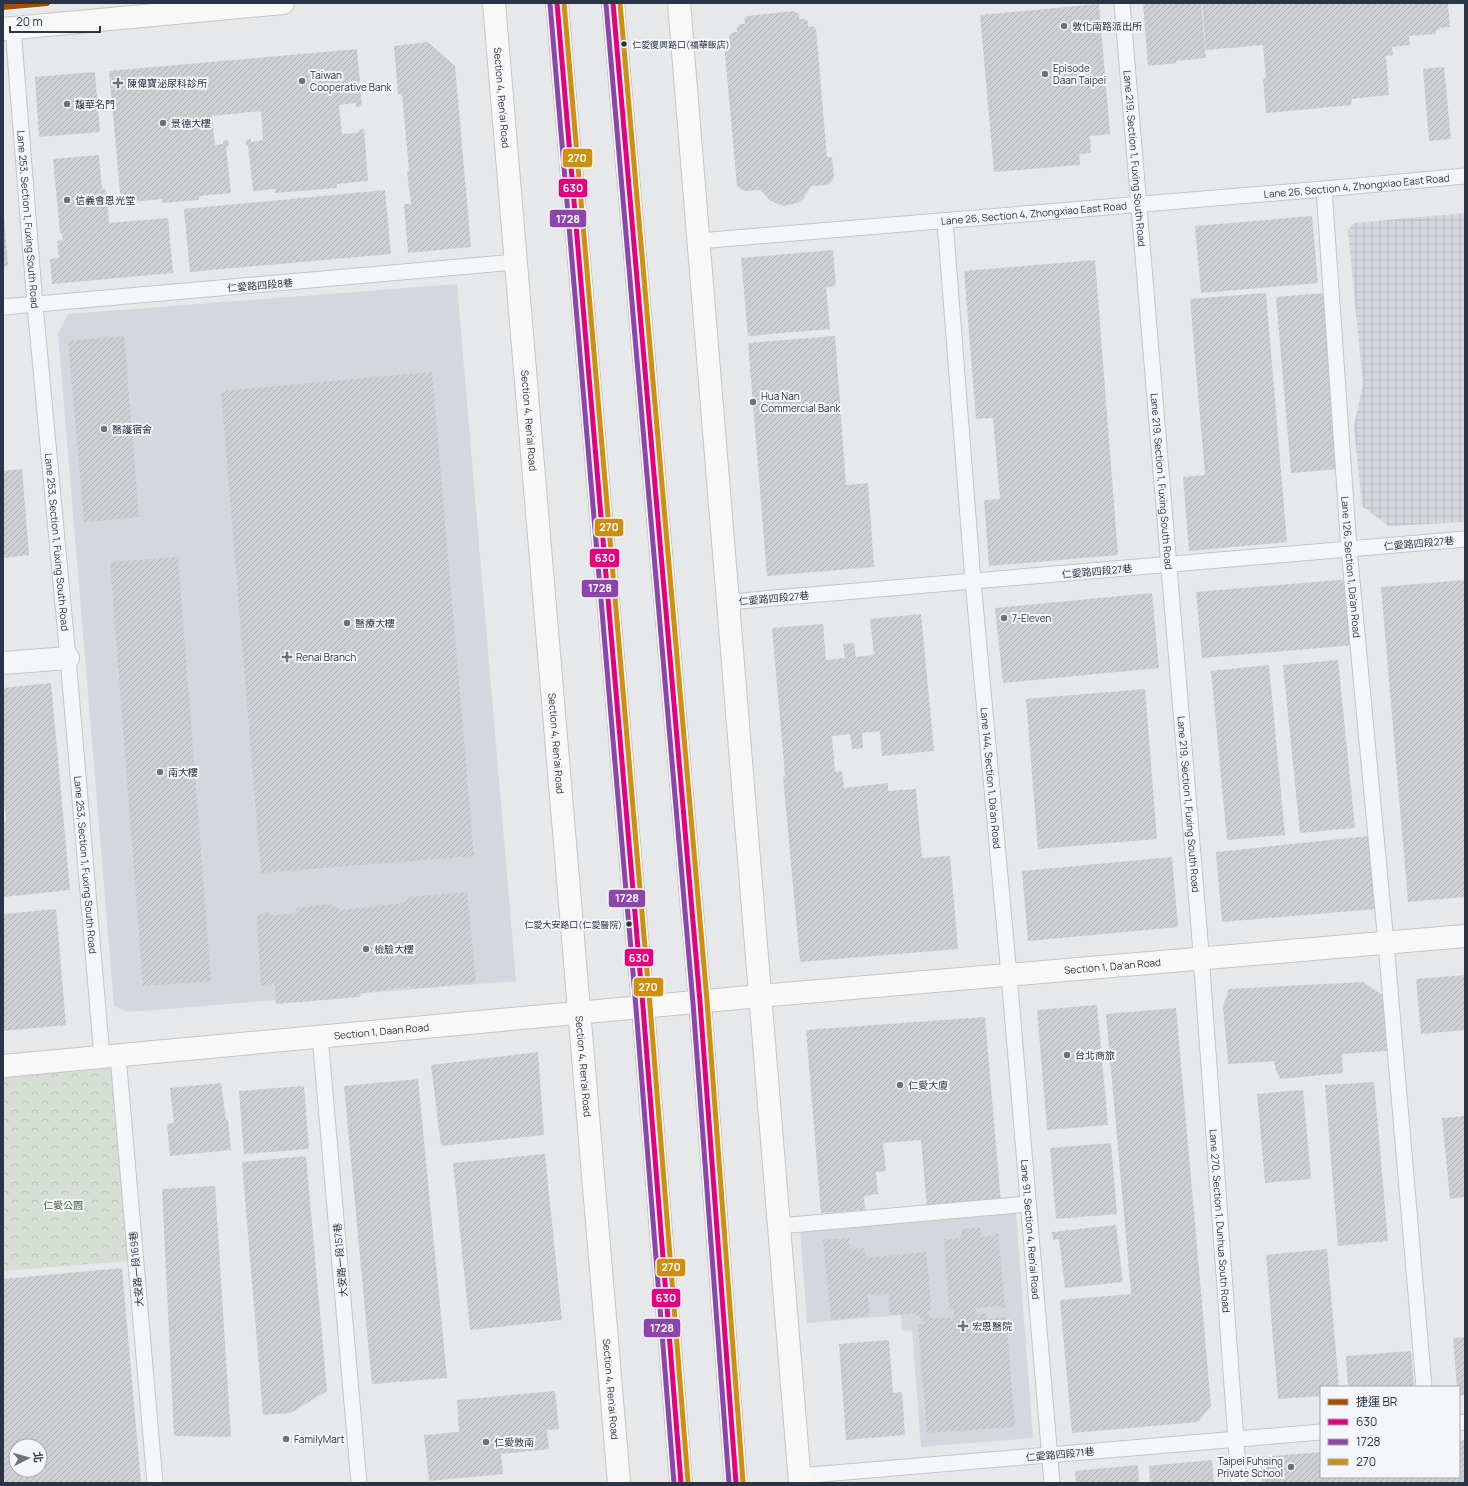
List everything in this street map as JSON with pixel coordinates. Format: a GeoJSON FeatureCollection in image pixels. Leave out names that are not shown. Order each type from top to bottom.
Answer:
{"type":"FeatureCollection","features":[{"type":"Feature","properties":{"kind":"main road"},"geometry":{"type":"LineString","coordinates":[[8,29],[283,3]]}},
{"type":"Feature","properties":{"kind":"main road","name":"Section 4, Ren’ai Road"},"geometry":{"type":"LineString","coordinates":[[494,3],[619,1483]]}},
{"type":"Feature","properties":{"kind":"main road"},"geometry":{"type":"LineString","coordinates":[[557,3],[643,1007],[681,1483]]}},
{"type":"Feature","properties":{"kind":"main road"},"geometry":{"type":"LineString","coordinates":[[613,3],[700,1002],[736,1483]]}},
{"type":"Feature","properties":{"kind":"main road"},"geometry":{"type":"LineString","coordinates":[[679,3],[800,1479]]}},
{"type":"Feature","properties":{"kind":"main road","name":"Section 1, Da'an Road"},"geometry":{"type":"LineString","coordinates":[[760,996],[1465,936]]}},
{"type":"Feature","properties":{"kind":"main road","name":"Section 1, Daan Road"},"geometry":{"type":"LineString","coordinates":[[3,1066],[760,996]]}},
{"type":"Feature","properties":{"kind":"street"},"geometry":{"type":"LineString","coordinates":[[3,663],[68,658]]}},
{"type":"Feature","properties":{"kind":"lane","name":"Lane 219, Section 1, Fuxing South Road"},"geometry":{"type":"LineString","coordinates":[[1122,3],[1202,959]]}},
{"type":"Feature","properties":{"kind":"lane","name":"Lane 253, Section 1, Fuxing South Road"},"geometry":{"type":"LineString","coordinates":[[8,29],[68,658],[110,1056]]}},
{"type":"Feature","properties":{"kind":"lane","name":"Lane 26, Section 4, Zhongxiao East Road"},"geometry":{"type":"LineString","coordinates":[[699,241],[1139,205],[1465,176]]}},
{"type":"Feature","properties":{"kind":"lane","name":"Lane 126, Section 1, Da’an Road"},"geometry":{"type":"LineString","coordinates":[[1324,189],[1349,549],[1386,943],[1424,1386]]}},
{"type":"Feature","properties":{"kind":"lane","name":"Lane 144, Section 1, Da’an Road"},"geometry":{"type":"LineString","coordinates":[[945,221],[973,581],[1009,975]]}},
{"type":"Feature","properties":{"kind":"lane","name":"仁愛路四段8巷"},"geometry":{"type":"LineString","coordinates":[[3,308],[516,262]]}},
{"type":"Feature","properties":{"kind":"lane","name":"仁愛路四段27巷"},"geometry":{"type":"LineString","coordinates":[[728,602],[1465,539]]}},
{"type":"Feature","properties":{"kind":"lane","name":"Lane 270, Section 1, Dunhua South Road"},"geometry":{"type":"LineString","coordinates":[[1202,959],[1235,1439],[1240,1483]]}},
{"type":"Feature","properties":{"kind":"lane","name":"Lane 91, Section 4, Ren’ai Road"},"geometry":{"type":"LineString","coordinates":[[1009,975],[1052,1483]]}},
{"type":"Feature","properties":{"kind":"lane","name":"大安路一段157巷"},"geometry":{"type":"LineString","coordinates":[[320,1036],[359,1483]]}},
{"type":"Feature","properties":{"kind":"lane","name":"大安路一段169巷"},"geometry":{"type":"LineString","coordinates":[[110,1056],[156,1483]]}},
{"type":"Feature","properties":{"kind":"lane"},"geometry":{"type":"LineString","coordinates":[[779,1226],[1028,1204]]}},
{"type":"Feature","properties":{"kind":"lane","name":"仁愛路四段71巷"},"geometry":{"type":"LineString","coordinates":[[800,1479],[1049,1454],[1320,1432]]}},
{"type":"Feature","properties":{"kind":"shaded area"},"geometry":{"type":"Polygon","coordinates":[[[1465,213],[1465,522],[1389,526],[1362,506],[1354,426],[1363,384],[1348,230],[1354,223],[1465,213]]]}},
{"type":"Feature","properties":{"kind":"shaded area","name":"Renai Branch"},"geometry":{"type":"Polygon","coordinates":[[[457,284],[516,981],[128,1012],[114,1006],[58,333],[68,314],[457,284]]]}},
{"type":"Feature","properties":{"kind":"shaded area","name":"宏恩醫院"},"geometry":{"type":"Polygon","coordinates":[[[1016,1213],[1033,1438],[921,1447],[912,1330],[902,1331],[901,1315],[807,1323],[800,1229],[1016,1213]]]}},
{"type":"Feature","properties":{"kind":"green space","name":"仁愛公園"},"geometry":{"type":"Polygon","coordinates":[[[111,1066],[128,1261],[3,1271],[3,1076],[111,1066]]]}},
{"type":"Feature","properties":{"kind":"building"},"geometry":{"type":"Polygon","coordinates":[[[1143,3],[1201,3],[1206,58],[1148,66],[1143,3]]]}},
{"type":"Feature","properties":{"kind":"building"},"geometry":{"type":"Polygon","coordinates":[[[1202,3],[1448,3],[1450,27],[1439,28],[1439,30],[1436,30],[1436,34],[1409,36],[1410,45],[1392,47],[1393,55],[1386,56],[1389,95],[1351,99],[1352,105],[1266,113],[1263,79],[1266,78],[1263,45],[1206,50],[1202,3]]]}},
{"type":"Feature","properties":{"kind":"building","name":"Episode Daan Taipei"},"geometry":{"type":"Polygon","coordinates":[[[1099,4],[1110,134],[1090,136],[1091,153],[1079,154],[1080,165],[994,172],[980,15],[1099,4]]]}},
{"type":"Feature","properties":{"kind":"building"},"geometry":{"type":"Polygon","coordinates":[[[794,11],[799,14],[799,19],[808,21],[808,27],[813,26],[816,29],[827,157],[832,157],[834,178],[828,185],[811,186],[803,199],[798,203],[783,206],[769,200],[761,190],[744,191],[737,186],[724,43],[730,42],[729,36],[732,33],[737,32],[737,28],[740,24],[745,24],[744,19],[747,16],[794,11]]]}},
{"type":"Feature","properties":{"kind":"building"},"geometry":{"type":"Polygon","coordinates":[[[428,42],[455,66],[471,247],[408,253],[404,204],[411,204],[407,171],[409,171],[402,94],[398,94],[394,46],[428,42]]]}},
{"type":"Feature","properties":{"kind":"building","name":"景德大樓"},"geometry":{"type":"Polygon","coordinates":[[[357,49],[362,106],[356,107],[356,103],[339,105],[342,134],[358,133],[359,130],[364,129],[368,181],[337,184],[337,188],[275,193],[275,189],[253,191],[248,145],[246,145],[246,140],[251,139],[251,142],[263,140],[261,111],[212,116],[215,145],[223,144],[223,141],[228,140],[229,146],[226,147],[231,193],[199,196],[199,200],[162,203],[162,199],[121,203],[109,71],[357,49]]]}},
{"type":"Feature","properties":{"kind":"building"},"geometry":{"type":"Polygon","coordinates":[[[1444,67],[1451,139],[1429,141],[1423,69],[1444,67]]]}},
{"type":"Feature","properties":{"kind":"building","name":"馥華名門"},"geometry":{"type":"Polygon","coordinates":[[[95,72],[100,132],[39,137],[35,77],[95,72]]]}},
{"type":"Feature","properties":{"kind":"building"},"geometry":{"type":"Polygon","coordinates":[[[99,155],[102,190],[106,189],[109,223],[168,218],[173,273],[52,284],[50,259],[59,258],[57,241],[63,240],[62,233],[60,233],[53,159],[99,155]]]}},
{"type":"Feature","properties":{"kind":"building"},"geometry":{"type":"Polygon","coordinates":[[[385,190],[391,254],[190,272],[184,209],[385,190]]]}},
{"type":"Feature","properties":{"kind":"building"},"geometry":{"type":"Polygon","coordinates":[[[4,215],[8,266],[3,266],[4,215]]]}},
{"type":"Feature","properties":{"kind":"building"},"geometry":{"type":"Polygon","coordinates":[[[1312,216],[1318,283],[1201,293],[1195,226],[1312,216]]]}},
{"type":"Feature","properties":{"kind":"building"},"geometry":{"type":"Polygon","coordinates":[[[833,250],[836,286],[826,287],[830,329],[748,336],[741,258],[833,250]]]}},
{"type":"Feature","properties":{"kind":"building"},"geometry":{"type":"Polygon","coordinates":[[[1095,260],[1118,555],[989,566],[984,500],[1000,499],[993,418],[976,419],[964,271],[1095,260]]]}},
{"type":"Feature","properties":{"kind":"building"},"geometry":{"type":"Polygon","coordinates":[[[1266,293],[1287,542],[1189,551],[1183,477],[1205,475],[1190,299],[1266,293]]]}},
{"type":"Feature","properties":{"kind":"building"},"geometry":{"type":"Polygon","coordinates":[[[1325,293],[1340,469],[1291,473],[1276,297],[1325,293]]]}},
{"type":"Feature","properties":{"kind":"building","name":"醫護宿舍"},"geometry":{"type":"Polygon","coordinates":[[[124,336],[139,517],[84,522],[68,341],[124,336]]]}},
{"type":"Feature","properties":{"kind":"building"},"geometry":{"type":"Polygon","coordinates":[[[835,336],[846,485],[868,483],[874,567],[767,576],[748,343],[835,336]]]}},
{"type":"Feature","properties":{"kind":"building","name":"醫療大樓"},"geometry":{"type":"Polygon","coordinates":[[[432,372],[474,856],[261,873],[221,391],[432,372]]]}},
{"type":"Feature","properties":{"kind":"building"},"geometry":{"type":"Polygon","coordinates":[[[22,469],[29,555],[3,558],[3,471],[22,469]]]}},
{"type":"Feature","properties":{"kind":"building","name":"南大樓"},"geometry":{"type":"Polygon","coordinates":[[[178,557],[211,981],[143,986],[110,562],[178,557]]]}},
{"type":"Feature","properties":{"kind":"building"},"geometry":{"type":"Polygon","coordinates":[[[1350,579],[1355,645],[1202,658],[1196,592],[1350,579]]]}},
{"type":"Feature","properties":{"kind":"building"},"geometry":{"type":"Polygon","coordinates":[[[1465,580],[1465,897],[1408,902],[1381,587],[1465,580]]]}},
{"type":"Feature","properties":{"kind":"building"},"geometry":{"type":"Polygon","coordinates":[[[1152,593],[1159,668],[1003,683],[995,608],[1152,593]]]}},
{"type":"Feature","properties":{"kind":"building"},"geometry":{"type":"Polygon","coordinates":[[[921,614],[934,751],[882,756],[880,731],[862,733],[863,748],[852,749],[850,734],[832,736],[835,772],[842,771],[844,788],[888,783],[888,791],[916,789],[922,858],[950,856],[958,949],[800,962],[783,777],[785,776],[772,628],[823,624],[826,660],[845,658],[843,644],[854,643],[856,657],[874,655],[870,619],[921,614]]]}},
{"type":"Feature","properties":{"kind":"building"},"geometry":{"type":"Polygon","coordinates":[[[1338,660],[1355,828],[1300,833],[1283,665],[1338,660]]]}},
{"type":"Feature","properties":{"kind":"building"},"geometry":{"type":"Polygon","coordinates":[[[1269,665],[1285,835],[1227,840],[1211,671],[1269,665]]]}},
{"type":"Feature","properties":{"kind":"building"},"geometry":{"type":"Polygon","coordinates":[[[51,683],[70,890],[3,897],[3,822],[6,822],[3,794],[3,688],[51,683]]]}},
{"type":"Feature","properties":{"kind":"building"},"geometry":{"type":"Polygon","coordinates":[[[1145,689],[1157,839],[1038,849],[1026,699],[1145,689]]]}},
{"type":"Feature","properties":{"kind":"building"},"geometry":{"type":"Polygon","coordinates":[[[1369,836],[1376,909],[1222,922],[1216,852],[1369,836]]]}},
{"type":"Feature","properties":{"kind":"building"},"geometry":{"type":"Polygon","coordinates":[[[1172,857],[1178,927],[1028,941],[1022,871],[1172,857]]]}},
{"type":"Feature","properties":{"kind":"building","name":"檢驗大樓"},"geometry":{"type":"Polygon","coordinates":[[[467,892],[476,981],[471,983],[413,989],[410,987],[362,993],[359,997],[276,1004],[275,984],[261,985],[257,918],[259,915],[266,912],[272,915],[295,914],[297,908],[330,904],[341,910],[404,903],[410,897],[467,892]]]}},
{"type":"Feature","properties":{"kind":"building"},"geometry":{"type":"Polygon","coordinates":[[[56,909],[66,1025],[3,1031],[3,914],[56,909]]]}},
{"type":"Feature","properties":{"kind":"building"},"geometry":{"type":"Polygon","coordinates":[[[1465,975],[1465,1030],[1421,1034],[1416,979],[1465,975]]]}},
{"type":"Feature","properties":{"kind":"building"},"geometry":{"type":"Polygon","coordinates":[[[1363,982],[1384,996],[1388,1051],[1342,1054],[1343,1073],[1280,1079],[1274,1061],[1228,1064],[1223,1007],[1229,989],[1363,982]]]}},
{"type":"Feature","properties":{"kind":"building"},"geometry":{"type":"Polygon","coordinates":[[[1097,1005],[1108,1125],[1047,1130],[1037,1010],[1097,1005]]]}},
{"type":"Feature","properties":{"kind":"building"},"geometry":{"type":"Polygon","coordinates":[[[1176,1008],[1211,1406],[1198,1422],[1072,1433],[1060,1300],[1131,1294],[1106,1014],[1176,1008]]]}},
{"type":"Feature","properties":{"kind":"building","name":"仁愛大廈"},"geometry":{"type":"Polygon","coordinates":[[[985,1017],[1001,1203],[927,1209],[921,1140],[883,1143],[886,1171],[876,1172],[878,1194],[864,1196],[865,1210],[821,1213],[806,1030],[985,1017]]]}},
{"type":"Feature","properties":{"kind":"building"},"geometry":{"type":"Polygon","coordinates":[[[538,1052],[544,1135],[441,1146],[431,1065],[538,1052]]]}},
{"type":"Feature","properties":{"kind":"building"},"geometry":{"type":"Polygon","coordinates":[[[418,1079],[447,1378],[372,1384],[344,1086],[418,1079]]]}},
{"type":"Feature","properties":{"kind":"building"},"geometry":{"type":"Polygon","coordinates":[[[1374,1082],[1388,1241],[1338,1246],[1325,1085],[1374,1082]]]}},
{"type":"Feature","properties":{"kind":"building"},"geometry":{"type":"Polygon","coordinates":[[[221,1083],[226,1120],[228,1120],[231,1150],[170,1156],[167,1124],[174,1123],[170,1088],[221,1083]]]}},
{"type":"Feature","properties":{"kind":"building"},"geometry":{"type":"Polygon","coordinates":[[[304,1086],[309,1149],[244,1154],[239,1091],[304,1086]]]}},
{"type":"Feature","properties":{"kind":"building"},"geometry":{"type":"Polygon","coordinates":[[[1303,1090],[1311,1179],[1265,1183],[1257,1094],[1303,1090]]]}},
{"type":"Feature","properties":{"kind":"building"},"geometry":{"type":"Polygon","coordinates":[[[1465,1116],[1465,1197],[1450,1199],[1442,1118],[1465,1116]]]}},
{"type":"Feature","properties":{"kind":"building"},"geometry":{"type":"Polygon","coordinates":[[[1111,1143],[1117,1214],[1056,1219],[1050,1148],[1111,1143]]]}},
{"type":"Feature","properties":{"kind":"building"},"geometry":{"type":"Polygon","coordinates":[[[545,1154],[562,1320],[470,1330],[453,1163],[545,1154]]]}},
{"type":"Feature","properties":{"kind":"building"},"geometry":{"type":"Polygon","coordinates":[[[306,1156],[327,1391],[290,1413],[263,1415],[242,1162],[306,1156]]]}},
{"type":"Feature","properties":{"kind":"building"},"geometry":{"type":"Polygon","coordinates":[[[215,1186],[231,1437],[174,1436],[162,1189],[215,1186]]]}},
{"type":"Feature","properties":{"kind":"building"},"geometry":{"type":"Polygon","coordinates":[[[1116,1225],[1123,1282],[1065,1288],[1059,1239],[1053,1240],[1052,1232],[1116,1225]]]}},
{"type":"Feature","properties":{"kind":"building"},"geometry":{"type":"Polygon","coordinates":[[[980,1227],[981,1237],[994,1236],[994,1233],[998,1233],[1005,1307],[976,1308],[976,1315],[987,1313],[987,1319],[1006,1317],[1015,1427],[927,1433],[918,1325],[926,1324],[915,1313],[890,1315],[889,1294],[868,1295],[869,1316],[831,1320],[823,1240],[849,1238],[850,1249],[864,1248],[866,1258],[926,1252],[931,1302],[931,1311],[927,1312],[931,1318],[955,1318],[953,1309],[949,1309],[944,1239],[962,1238],[962,1229],[980,1227]]]}},
{"type":"Feature","properties":{"kind":"building"},"geometry":{"type":"Polygon","coordinates":[[[1327,1249],[1339,1386],[1320,1386],[1320,1396],[1278,1399],[1266,1255],[1327,1249]]]}},
{"type":"Feature","properties":{"kind":"building"},"geometry":{"type":"Polygon","coordinates":[[[122,1268],[141,1483],[4,1483],[3,1279],[122,1268]]]}},
{"type":"Feature","properties":{"kind":"building"},"geometry":{"type":"Polygon","coordinates":[[[1465,1337],[1465,1395],[1460,1395],[1460,1386],[1457,1386],[1453,1338],[1465,1337]]]}},
{"type":"Feature","properties":{"kind":"building"},"geometry":{"type":"Polygon","coordinates":[[[889,1340],[893,1393],[902,1392],[905,1435],[846,1440],[839,1344],[889,1340]]]}},
{"type":"Feature","properties":{"kind":"building"},"geometry":{"type":"Polygon","coordinates":[[[1411,1351],[1414,1386],[1348,1386],[1346,1356],[1411,1351]]]}},
{"type":"Feature","properties":{"kind":"building","name":"仁愛敦南"},"geometry":{"type":"Polygon","coordinates":[[[555,1391],[559,1429],[547,1430],[549,1449],[501,1454],[503,1474],[429,1481],[424,1435],[459,1432],[457,1400],[555,1391]]]}},
{"type":"Feature","properties":{"kind":"building","name":"Taipei Fuhsing Private School"},"geometry":{"type":"Polygon","coordinates":[[[1465,1440],[1465,1483],[1262,1483],[1260,1457],[1320,1452],[1320,1478],[1460,1478],[1460,1441],[1465,1440]]]}},
{"type":"Feature","properties":{"kind":"building"},"geometry":{"type":"Polygon","coordinates":[[[1212,1460],[1214,1483],[1150,1483],[1149,1466],[1212,1460]]]}},
{"type":"Feature","properties":{"kind":"building"},"geometry":{"type":"Polygon","coordinates":[[[1138,1465],[1139,1483],[1076,1483],[1075,1471],[1138,1465]]]}},
{"type":"Feature","properties":{"kind":"metro line","name":"BR"},"geometry":{"type":"LineString","coordinates":[[3,7],[47,3]]}},
{"type":"Feature","properties":{"kind":"transit line","name":"630"},"geometry":{"type":"LineString","coordinates":[[557,3],[643,1007],[681,1483]]}},
{"type":"Feature","properties":{"kind":"transit line","name":"270"},"geometry":{"type":"LineString","coordinates":[[564,3],[650,1006],[688,1482]]}},
{"type":"Feature","properties":{"kind":"transit line","name":"630"},"geometry":{"type":"LineString","coordinates":[[613,3],[700,1002],[736,1483]]}},
{"type":"Feature","properties":{"kind":"transit line","name":"270"},"geometry":{"type":"LineString","coordinates":[[620,3],[707,1001],[743,1482]]}},
{"type":"Feature","properties":{"kind":"transit line","name":"1728"},"geometry":{"type":"LineString","coordinates":[[550,4],[636,1008],[674,1483]]}},
{"type":"Feature","properties":{"kind":"transit line","name":"1728"},"geometry":{"type":"LineString","coordinates":[[606,4],[693,1003],[729,1483]]}},
{"type":"Feature","properties":{"kind":"place","name":"敦化南路派出所"},"geometry":{"type":"Point","coordinates":[1064,26]}},
{"type":"Feature","properties":{"kind":"place","name":"仁愛復興路口(福華飯店)"},"geometry":{"type":"Point","coordinates":[624,44]}},
{"type":"Feature","properties":{"kind":"place","name":"Episode Daan Taipei"},"geometry":{"type":"Point","coordinates":[1045,74]}},
{"type":"Feature","properties":{"kind":"place","name":"Taiwan Cooperative Bank"},"geometry":{"type":"Point","coordinates":[302,81]}},
{"type":"Feature","properties":{"kind":"place","name":"陳偉寶泌尿科診所"},"geometry":{"type":"Point","coordinates":[118,83]}},
{"type":"Feature","properties":{"kind":"place","name":"馥華名門"},"geometry":{"type":"Point","coordinates":[67,104]}},
{"type":"Feature","properties":{"kind":"place","name":"景德大樓"},"geometry":{"type":"Point","coordinates":[163,123]}},
{"type":"Feature","properties":{"kind":"place","name":"信義會恩光堂"},"geometry":{"type":"Point","coordinates":[67,200]}},
{"type":"Feature","properties":{"kind":"place","name":"Hua Nan Commercial Bank"},"geometry":{"type":"Point","coordinates":[753,402]}},
{"type":"Feature","properties":{"kind":"place","name":"醫護宿舍"},"geometry":{"type":"Point","coordinates":[104,429]}},
{"type":"Feature","properties":{"kind":"place","name":"7-Eleven"},"geometry":{"type":"Point","coordinates":[1004,618]}},
{"type":"Feature","properties":{"kind":"place","name":"醫療大樓"},"geometry":{"type":"Point","coordinates":[347,623]}},
{"type":"Feature","properties":{"kind":"place","name":"Renai Branch"},"geometry":{"type":"Point","coordinates":[287,657]}},
{"type":"Feature","properties":{"kind":"place","name":"南大樓"},"geometry":{"type":"Point","coordinates":[160,772]}},
{"type":"Feature","properties":{"kind":"place","name":"仁愛大安路口(仁愛醫院)"},"geometry":{"type":"Point","coordinates":[629,924]}},
{"type":"Feature","properties":{"kind":"place","name":"檢驗大樓"},"geometry":{"type":"Point","coordinates":[366,949]}},
{"type":"Feature","properties":{"kind":"place","name":"台北商旅"},"geometry":{"type":"Point","coordinates":[1067,1055]}},
{"type":"Feature","properties":{"kind":"place","name":"仁愛大廈"},"geometry":{"type":"Point","coordinates":[900,1085]}},
{"type":"Feature","properties":{"kind":"place","name":"宏恩醫院"},"geometry":{"type":"Point","coordinates":[963,1326]}},
{"type":"Feature","properties":{"kind":"place","name":"FamilyMart"},"geometry":{"type":"Point","coordinates":[286,1439]}},
{"type":"Feature","properties":{"kind":"place","name":"仁愛敦南"},"geometry":{"type":"Point","coordinates":[486,1442]}},
{"type":"Feature","properties":{"kind":"place","name":"Taipei Fuhsing Private School"},"geometry":{"type":"Point","coordinates":[1291,1467]}}]}
